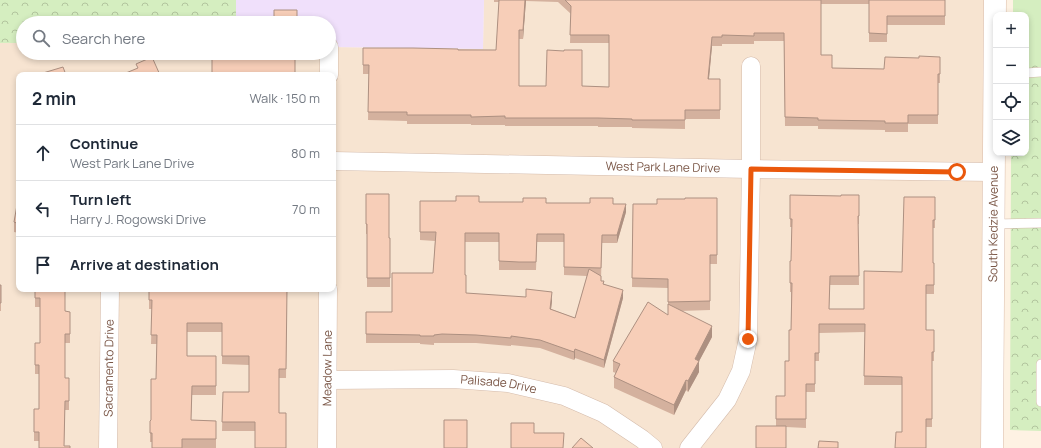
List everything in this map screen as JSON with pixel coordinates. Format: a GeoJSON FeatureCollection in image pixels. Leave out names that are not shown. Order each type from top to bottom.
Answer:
{"type":"FeatureCollection","features":[{"type":"Feature","properties":{"kind":"main road","name":"South Kedzie Avenue"},"geometry":{"type":"LineString","coordinates":[[994,0],[995,48]]}},
{"type":"Feature","properties":{"kind":"main road","name":"South Kedzie Avenue"},"geometry":{"type":"LineString","coordinates":[[992,448],[995,84]]}},
{"type":"Feature","properties":{"kind":"street"},"geometry":{"type":"LineString","coordinates":[[329,60],[329,72]]}},
{"type":"Feature","properties":{"kind":"street"},"geometry":{"type":"LineString","coordinates":[[689,448],[727,400],[741,371],[748,339],[751,66]]}},
{"type":"Feature","properties":{"kind":"street","name":"West Park Lane Drive"},"geometry":{"type":"LineString","coordinates":[[336,161],[993,172]]}},
{"type":"Feature","properties":{"kind":"street","name":"Sacramento Drive"},"geometry":{"type":"LineString","coordinates":[[108,448],[110,292]]}},
{"type":"Feature","properties":{"kind":"street","name":"Meadow Lane"},"geometry":{"type":"LineString","coordinates":[[327,448],[328,292]]}},
{"type":"Feature","properties":{"kind":"street","name":"Palisade Drive"},"geometry":{"type":"LineString","coordinates":[[328,380],[453,379],[508,383],[564,396],[603,413],[653,448]]}},
{"type":"Feature","properties":{"kind":"lane"},"geometry":{"type":"LineString","coordinates":[[1029,73],[1041,72]]}},
{"type":"Feature","properties":{"kind":"lane"},"geometry":{"type":"LineString","coordinates":[[993,224],[1041,222]]}},
{"type":"Feature","properties":{"kind":"lane"},"geometry":{"type":"LineString","coordinates":[[1041,364],[1041,402]]}},
{"type":"Feature","properties":{"kind":"shaded area"},"geometry":{"type":"Polygon","coordinates":[[[0,0],[484,0],[483,49],[336,47],[336,16],[16,16],[16,43],[0,43],[0,0]]]}},
{"type":"Feature","properties":{"kind":"shaded area"},"geometry":{"type":"Polygon","coordinates":[[[484,0],[986,0],[984,448],[0,448],[0,43],[16,43],[16,60],[336,60],[336,47],[483,49],[484,0]]]}},
{"type":"Feature","properties":{"kind":"green space"},"geometry":{"type":"Polygon","coordinates":[[[0,0],[236,0],[236,16],[16,16],[16,43],[0,43],[0,0]]]}},
{"type":"Feature","properties":{"kind":"green space"},"geometry":{"type":"Polygon","coordinates":[[[1013,0],[1041,0],[1041,58],[1029,58],[1029,12],[1013,12],[1013,0]]]}},
{"type":"Feature","properties":{"kind":"green space"},"geometry":{"type":"Polygon","coordinates":[[[1029,58],[1041,58],[1041,431],[1010,430],[1011,156],[1029,156],[1029,58]]]}},
{"type":"Feature","properties":{"kind":"building"},"geometry":{"type":"Polygon","coordinates":[[[499,0],[525,0],[523,30],[519,30],[519,86],[546,86],[547,50],[582,50],[582,86],[609,87],[609,35],[570,35],[571,6],[565,0],[821,0],[821,55],[832,55],[832,68],[884,69],[885,57],[940,57],[940,74],[938,74],[938,115],[908,115],[908,123],[885,123],[885,121],[818,120],[818,118],[785,117],[784,33],[754,33],[754,36],[722,35],[722,37],[712,37],[708,79],[720,79],[720,110],[685,110],[685,120],[505,118],[505,116],[471,117],[471,115],[407,115],[407,112],[368,112],[369,65],[363,65],[363,48],[496,50],[499,0]]]}},
{"type":"Feature","properties":{"kind":"building"},"geometry":{"type":"Polygon","coordinates":[[[869,0],[945,0],[945,16],[887,16],[887,34],[869,33],[869,0]]]}},
{"type":"Feature","properties":{"kind":"building"},"geometry":{"type":"Polygon","coordinates":[[[274,10],[297,10],[297,16],[274,16],[274,10]]]}},
{"type":"Feature","properties":{"kind":"building"},"geometry":{"type":"Polygon","coordinates":[[[145,60],[153,60],[159,72],[128,72],[138,68],[136,64],[145,60]]]}},
{"type":"Feature","properties":{"kind":"building"},"geometry":{"type":"Polygon","coordinates":[[[212,60],[295,60],[295,72],[212,72],[212,60]]]}},
{"type":"Feature","properties":{"kind":"building"},"geometry":{"type":"Polygon","coordinates":[[[63,67],[65,72],[46,72],[63,67]]]}},
{"type":"Feature","properties":{"kind":"building"},"geometry":{"type":"Polygon","coordinates":[[[366,194],[389,194],[390,278],[367,278],[366,194]]]}},
{"type":"Feature","properties":{"kind":"building"},"geometry":{"type":"Polygon","coordinates":[[[790,195],[859,195],[859,276],[830,276],[829,309],[864,309],[864,271],[902,272],[904,197],[935,197],[935,220],[933,220],[934,285],[926,285],[926,330],[934,330],[934,352],[932,352],[932,419],[926,419],[926,448],[895,448],[896,432],[902,432],[902,377],[864,376],[865,324],[819,324],[819,353],[815,353],[815,384],[806,384],[806,419],[776,419],[776,396],[785,396],[785,361],[789,361],[789,330],[791,330],[792,283],[790,283],[790,261],[792,219],[790,219],[790,195]]]}},
{"type":"Feature","properties":{"kind":"building"},"geometry":{"type":"Polygon","coordinates":[[[456,196],[479,196],[479,202],[523,202],[523,198],[546,198],[546,203],[590,203],[590,198],[613,198],[613,204],[626,204],[617,235],[602,235],[601,268],[564,267],[564,234],[537,234],[536,262],[519,262],[499,261],[499,233],[465,233],[466,293],[526,297],[526,289],[552,292],[550,309],[575,318],[589,269],[601,276],[601,281],[604,281],[603,284],[623,290],[604,360],[575,349],[574,352],[540,340],[511,336],[511,338],[442,334],[434,336],[420,336],[366,334],[366,312],[392,312],[392,273],[433,273],[436,232],[420,232],[420,201],[456,201],[456,196]]]}},
{"type":"Feature","properties":{"kind":"building"},"geometry":{"type":"Polygon","coordinates":[[[717,198],[717,255],[710,255],[710,301],[668,302],[668,279],[632,278],[633,204],[657,204],[657,199],[717,198]]]}},
{"type":"Feature","properties":{"kind":"building"},"geometry":{"type":"Polygon","coordinates":[[[16,211],[16,223],[14,222],[16,211]]]}},
{"type":"Feature","properties":{"kind":"building"},"geometry":{"type":"Polygon","coordinates":[[[1,285],[1,303],[0,303],[1,285]]]}},
{"type":"Feature","properties":{"kind":"building"},"geometry":{"type":"Polygon","coordinates":[[[35,292],[65,292],[65,311],[70,312],[70,334],[65,334],[65,378],[69,378],[69,401],[65,401],[64,446],[70,446],[70,448],[39,448],[39,432],[34,432],[34,409],[39,409],[39,365],[35,365],[35,343],[40,343],[40,298],[35,298],[35,292]]]}},
{"type":"Feature","properties":{"kind":"building"},"geometry":{"type":"Polygon","coordinates":[[[149,292],[287,292],[286,369],[279,369],[279,413],[286,413],[286,448],[255,448],[255,422],[222,422],[223,392],[249,392],[249,356],[222,356],[222,323],[187,323],[187,356],[216,356],[216,386],[192,386],[191,420],[216,421],[216,439],[182,439],[182,448],[152,448],[152,433],[150,433],[151,379],[156,379],[157,335],[151,335],[152,300],[149,300],[149,292]]]}},
{"type":"Feature","properties":{"kind":"building"},"geometry":{"type":"Polygon","coordinates":[[[648,302],[668,315],[668,304],[712,326],[695,359],[699,361],[688,381],[686,380],[674,405],[614,377],[620,364],[613,361],[648,302]]]}},
{"type":"Feature","properties":{"kind":"building"},"geometry":{"type":"Polygon","coordinates":[[[444,420],[467,420],[467,448],[444,448],[444,420]]]}},
{"type":"Feature","properties":{"kind":"building"},"geometry":{"type":"Polygon","coordinates":[[[511,423],[534,423],[534,433],[564,433],[563,448],[511,448],[511,423]]]}},
{"type":"Feature","properties":{"kind":"building"},"geometry":{"type":"Polygon","coordinates":[[[756,426],[786,426],[786,448],[756,448],[756,426]]]}},
{"type":"Feature","properties":{"kind":"building"},"geometry":{"type":"Polygon","coordinates":[[[581,438],[593,448],[572,448],[581,438]]]}},
{"type":"Feature","properties":{"kind":"building"},"geometry":{"type":"Polygon","coordinates":[[[819,441],[838,442],[838,448],[818,448],[819,441]]]}},
{"type":"Feature","properties":{"kind":"route"},"geometry":{"type":"LineString","coordinates":[[748,339],[751,169],[957,172]]}}]}
